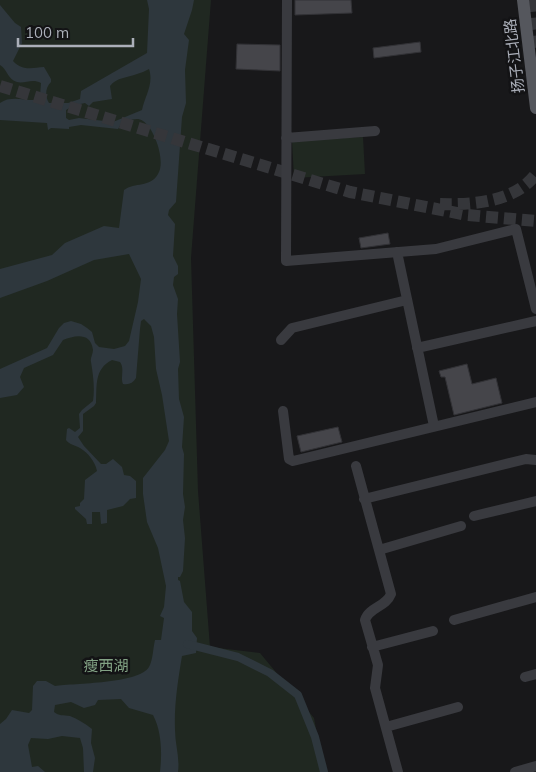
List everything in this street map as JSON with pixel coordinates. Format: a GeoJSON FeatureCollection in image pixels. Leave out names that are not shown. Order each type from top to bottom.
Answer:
{"type":"FeatureCollection","features":[{"type":"Feature","properties":{"kind":"main road","name":"扬子江北路"},"geometry":{"type":"LineString","coordinates":[[523,0],[536,108]]}},
{"type":"Feature","properties":{"kind":"lane"},"geometry":{"type":"LineString","coordinates":[[288,0],[286,261],[436,249],[516,229],[536,309]]}},
{"type":"Feature","properties":{"kind":"lane"},"geometry":{"type":"LineString","coordinates":[[286,138],[375,131]]}},
{"type":"Feature","properties":{"kind":"lane"},"geometry":{"type":"LineString","coordinates":[[397,252],[434,426]]}},
{"type":"Feature","properties":{"kind":"lane"},"geometry":{"type":"LineString","coordinates":[[281,340],[292,328],[407,300]]}},
{"type":"Feature","properties":{"kind":"lane"},"geometry":{"type":"LineString","coordinates":[[417,348],[536,321]]}},
{"type":"Feature","properties":{"kind":"lane"},"geometry":{"type":"LineString","coordinates":[[284,411],[289,459],[293,461],[536,402]]}},
{"type":"Feature","properties":{"kind":"lane"},"geometry":{"type":"LineString","coordinates":[[364,499],[526,459],[536,460]]}},
{"type":"Feature","properties":{"kind":"lane"},"geometry":{"type":"LineString","coordinates":[[356,466],[391,594],[389,600],[371,610],[365,620],[378,665],[375,688],[398,772]]}},
{"type":"Feature","properties":{"kind":"lane"},"geometry":{"type":"LineString","coordinates":[[474,516],[536,501]]}},
{"type":"Feature","properties":{"kind":"lane"},"geometry":{"type":"LineString","coordinates":[[378,550],[461,526]]}},
{"type":"Feature","properties":{"kind":"lane"},"geometry":{"type":"LineString","coordinates":[[454,620],[536,597]]}},
{"type":"Feature","properties":{"kind":"lane"},"geometry":{"type":"LineString","coordinates":[[372,647],[433,631]]}},
{"type":"Feature","properties":{"kind":"lane"},"geometry":{"type":"LineString","coordinates":[[525,677],[536,674]]}},
{"type":"Feature","properties":{"kind":"lane"},"geometry":{"type":"LineString","coordinates":[[386,727],[458,708]]}},
{"type":"Feature","properties":{"kind":"lane"},"geometry":{"type":"LineString","coordinates":[[515,772],[536,766]]}},
{"type":"Feature","properties":{"kind":"green space","name":"瘦西湖"},"geometry":{"type":"Polygon","coordinates":[[[0,0],[211,0],[191,258],[198,491],[210,647],[260,653],[314,718],[324,772],[0,772],[0,0]]]}},
{"type":"Feature","properties":{"kind":"green space"},"geometry":{"type":"Polygon","coordinates":[[[363,137],[365,174],[294,178],[292,141],[363,137]]]}},
{"type":"Feature","properties":{"kind":"shaded area","name":"瘦西湖"},"geometry":{"type":"Polygon","coordinates":[[[147,0],[194,0],[184,34],[189,40],[185,70],[186,103],[182,117],[176,202],[169,210],[168,215],[175,224],[173,256],[178,266],[178,274],[174,277],[173,285],[178,299],[179,399],[184,417],[182,447],[184,454],[183,494],[185,507],[183,520],[185,538],[183,571],[178,580],[180,581],[184,602],[192,612],[192,631],[197,638],[196,653],[182,656],[178,683],[175,735],[178,772],[160,772],[161,743],[153,715],[129,708],[121,699],[98,700],[95,705],[84,708],[71,702],[55,705],[54,712],[59,715],[73,717],[92,729],[91,743],[95,758],[93,772],[84,772],[83,748],[80,738],[62,736],[48,739],[31,738],[28,745],[32,767],[38,766],[45,772],[0,772],[0,724],[12,710],[29,713],[32,710],[33,686],[37,681],[46,681],[55,686],[105,682],[133,677],[143,673],[149,667],[155,640],[161,640],[164,618],[160,616],[164,607],[166,586],[158,548],[147,522],[143,478],[165,450],[169,441],[156,369],[154,337],[151,326],[144,319],[141,321],[136,378],[131,383],[123,384],[120,362],[112,360],[102,368],[98,378],[96,403],[83,414],[83,431],[78,437],[101,464],[106,464],[113,459],[122,467],[124,475],[130,476],[136,481],[136,498],[130,499],[123,506],[107,510],[107,523],[101,524],[100,512],[92,512],[92,524],[87,524],[86,519],[75,509],[75,507],[80,506],[84,499],[85,480],[97,471],[95,464],[88,455],[66,440],[67,429],[69,428],[75,432],[80,428],[79,414],[93,401],[94,386],[91,361],[93,350],[89,340],[82,336],[77,336],[63,340],[53,355],[24,368],[20,377],[24,387],[17,395],[0,398],[0,369],[47,348],[64,323],[71,321],[87,328],[92,332],[95,343],[99,347],[114,349],[125,346],[129,341],[141,279],[129,254],[94,260],[47,281],[0,298],[0,269],[52,255],[65,243],[104,226],[119,228],[124,190],[147,183],[155,178],[160,169],[161,162],[158,146],[152,131],[143,121],[137,119],[121,124],[118,129],[81,125],[69,127],[69,129],[51,128],[48,130],[47,123],[0,120],[0,103],[9,99],[37,100],[40,96],[41,83],[35,81],[14,81],[0,65],[0,5],[15,23],[21,27],[22,43],[13,61],[24,68],[44,67],[51,79],[46,92],[49,103],[68,103],[80,99],[81,91],[147,53],[149,9],[147,0]],[[149,69],[116,81],[110,86],[112,99],[93,102],[89,106],[85,103],[73,106],[66,110],[66,118],[69,120],[79,118],[113,122],[142,110],[150,85],[149,69]]]}},
{"type":"Feature","properties":{"kind":"building"},"geometry":{"type":"Polygon","coordinates":[[[295,0],[351,0],[352,13],[295,15],[295,0]]]}},
{"type":"Feature","properties":{"kind":"building"},"geometry":{"type":"Polygon","coordinates":[[[420,42],[421,52],[374,58],[373,48],[420,42]]]}},
{"type":"Feature","properties":{"kind":"building"},"geometry":{"type":"Polygon","coordinates":[[[237,44],[280,45],[280,71],[236,69],[237,44]]]}},
{"type":"Feature","properties":{"kind":"building"},"geometry":{"type":"Polygon","coordinates":[[[388,233],[390,244],[361,248],[359,238],[388,233]]]}},
{"type":"Feature","properties":{"kind":"building"},"geometry":{"type":"Polygon","coordinates":[[[467,364],[472,384],[496,378],[502,403],[454,415],[445,377],[441,377],[439,371],[467,364]]]}},
{"type":"Feature","properties":{"kind":"building"},"geometry":{"type":"Polygon","coordinates":[[[338,427],[342,442],[301,452],[297,436],[338,427]]]}},
{"type":"Feature","properties":{"kind":"waterway"},"geometry":{"type":"LineString","coordinates":[[187,644],[238,657],[270,673],[298,695],[315,737],[324,772]]}},
{"type":"Feature","properties":{"kind":"tunnel"},"geometry":{"type":"LineString","coordinates":[[530,0],[536,51]]}},
{"type":"Feature","properties":{"kind":"tunnel"},"geometry":{"type":"LineString","coordinates":[[0,86],[350,192],[467,215],[536,221]]}},
{"type":"Feature","properties":{"kind":"tunnel"},"geometry":{"type":"LineString","coordinates":[[440,204],[466,204],[505,196],[517,191],[536,174]]}}]}
